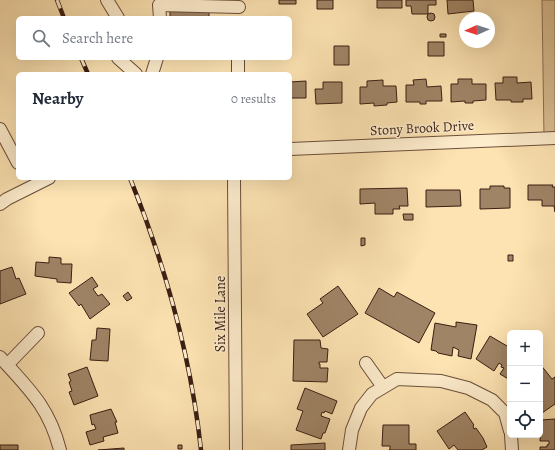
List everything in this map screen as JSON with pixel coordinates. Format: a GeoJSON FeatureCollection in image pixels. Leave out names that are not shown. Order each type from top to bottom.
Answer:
{"type":"FeatureCollection","features":[{"type":"Feature","properties":{"kind":"street"},"geometry":{"type":"LineString","coordinates":[[107,0],[117,16]]}},
{"type":"Feature","properties":{"kind":"street"},"geometry":{"type":"LineString","coordinates":[[118,0],[118,16]]}},
{"type":"Feature","properties":{"kind":"street"},"geometry":{"type":"LineString","coordinates":[[160,16],[159,2],[239,8]]}},
{"type":"Feature","properties":{"kind":"street"},"geometry":{"type":"LineString","coordinates":[[120,60],[134,72]]}},
{"type":"Feature","properties":{"kind":"street"},"geometry":{"type":"LineString","coordinates":[[153,72],[156,60]]}},
{"type":"Feature","properties":{"kind":"street"},"geometry":{"type":"LineString","coordinates":[[238,60],[238,72]]}},
{"type":"Feature","properties":{"kind":"street"},"geometry":{"type":"LineString","coordinates":[[0,129],[16,159]]}},
{"type":"Feature","properties":{"kind":"street","name":"Stony Brook Drive"},"geometry":{"type":"LineString","coordinates":[[292,149],[555,138]]}},
{"type":"Feature","properties":{"kind":"street"},"geometry":{"type":"LineString","coordinates":[[0,204],[28,182],[38,180]]}},
{"type":"Feature","properties":{"kind":"street","name":"Six Mile Lane"},"geometry":{"type":"LineString","coordinates":[[234,180],[236,450]]}},
{"type":"Feature","properties":{"kind":"street"},"geometry":{"type":"LineString","coordinates":[[38,333],[4,361],[36,397],[47,413],[56,433],[60,450]]}},
{"type":"Feature","properties":{"kind":"street"},"geometry":{"type":"LineString","coordinates":[[366,363],[383,387]]}},
{"type":"Feature","properties":{"kind":"street"},"geometry":{"type":"LineString","coordinates":[[349,450],[352,430],[361,408],[372,394],[397,379],[441,381],[468,388],[492,400],[505,413],[507,420]]}},
{"type":"Feature","properties":{"kind":"street"},"geometry":{"type":"LineString","coordinates":[[511,438],[512,450]]}},
{"type":"Feature","properties":{"kind":"shaded area"},"geometry":{"type":"Polygon","coordinates":[[[542,0],[555,0],[555,138],[544,138],[542,0]]]}},
{"type":"Feature","properties":{"kind":"building"},"geometry":{"type":"Polygon","coordinates":[[[279,0],[296,0],[296,4],[279,4],[279,0]]]}},
{"type":"Feature","properties":{"kind":"building"},"geometry":{"type":"Polygon","coordinates":[[[317,0],[333,0],[333,9],[317,9],[317,0]]]}},
{"type":"Feature","properties":{"kind":"building"},"geometry":{"type":"Polygon","coordinates":[[[377,0],[402,0],[402,8],[377,8],[377,0]]]}},
{"type":"Feature","properties":{"kind":"building"},"geometry":{"type":"Polygon","coordinates":[[[406,0],[436,0],[436,5],[428,5],[428,14],[412,14],[411,6],[406,6],[406,0]]]}},
{"type":"Feature","properties":{"kind":"building"},"geometry":{"type":"Polygon","coordinates":[[[447,0],[473,0],[474,11],[448,14],[447,0]]]}},
{"type":"Feature","properties":{"kind":"building"},"geometry":{"type":"Polygon","coordinates":[[[170,10],[209,11],[209,16],[170,16],[170,10]]]}},
{"type":"Feature","properties":{"kind":"building"},"geometry":{"type":"Polygon","coordinates":[[[431,13],[434,14],[434,20],[431,21],[428,20],[427,17],[428,14],[431,13]]]}},
{"type":"Feature","properties":{"kind":"building"},"geometry":{"type":"Polygon","coordinates":[[[440,34],[446,34],[446,37],[440,37],[440,34]]]}},
{"type":"Feature","properties":{"kind":"building"},"geometry":{"type":"Polygon","coordinates":[[[428,42],[444,42],[444,56],[428,56],[428,42]]]}},
{"type":"Feature","properties":{"kind":"building"},"geometry":{"type":"Polygon","coordinates":[[[334,46],[349,46],[349,65],[334,65],[334,46]]]}},
{"type":"Feature","properties":{"kind":"building"},"geometry":{"type":"Polygon","coordinates":[[[503,77],[517,77],[517,83],[531,82],[532,99],[523,99],[523,102],[496,100],[495,83],[503,83],[503,77]]]}},
{"type":"Feature","properties":{"kind":"building"},"geometry":{"type":"Polygon","coordinates":[[[426,79],[427,87],[441,86],[442,101],[426,101],[426,104],[420,104],[420,102],[406,102],[406,85],[414,85],[413,80],[426,79]]]}},
{"type":"Feature","properties":{"kind":"building"},"geometry":{"type":"Polygon","coordinates":[[[458,79],[472,79],[472,84],[486,84],[486,100],[473,101],[473,103],[465,103],[465,101],[451,102],[451,84],[458,84],[458,79]]]}},
{"type":"Feature","properties":{"kind":"building"},"geometry":{"type":"Polygon","coordinates":[[[383,80],[383,86],[396,86],[397,102],[387,103],[387,105],[374,106],[374,103],[360,104],[360,87],[367,87],[367,81],[383,80]]]}},
{"type":"Feature","properties":{"kind":"building"},"geometry":{"type":"Polygon","coordinates":[[[306,81],[306,98],[292,98],[292,82],[306,81]]]}},
{"type":"Feature","properties":{"kind":"building"},"geometry":{"type":"Polygon","coordinates":[[[323,82],[342,82],[342,103],[316,104],[315,89],[323,89],[323,82]]]}},
{"type":"Feature","properties":{"kind":"building"},"geometry":{"type":"Polygon","coordinates":[[[528,185],[553,185],[552,187],[555,187],[555,212],[554,206],[542,206],[542,200],[528,200],[528,185]]]}},
{"type":"Feature","properties":{"kind":"building"},"geometry":{"type":"Polygon","coordinates":[[[490,186],[504,186],[504,188],[510,188],[510,208],[480,209],[480,189],[490,189],[490,186]]]}},
{"type":"Feature","properties":{"kind":"building"},"geometry":{"type":"Polygon","coordinates":[[[407,188],[408,206],[399,206],[400,209],[393,209],[393,214],[375,214],[375,203],[360,204],[360,189],[407,188]]]}},
{"type":"Feature","properties":{"kind":"building"},"geometry":{"type":"Polygon","coordinates":[[[426,190],[460,190],[461,206],[426,207],[426,190]]]}},
{"type":"Feature","properties":{"kind":"building"},"geometry":{"type":"Polygon","coordinates":[[[403,214],[413,214],[413,220],[404,220],[403,214]]]}},
{"type":"Feature","properties":{"kind":"building"},"geometry":{"type":"Polygon","coordinates":[[[361,238],[365,238],[365,245],[361,246],[361,238]]]}},
{"type":"Feature","properties":{"kind":"building"},"geometry":{"type":"Polygon","coordinates":[[[508,255],[513,255],[513,261],[508,261],[508,255]]]}},
{"type":"Feature","properties":{"kind":"building"},"geometry":{"type":"Polygon","coordinates":[[[49,257],[61,258],[61,264],[72,264],[71,283],[57,282],[57,279],[35,276],[36,262],[49,263],[49,257]]]}},
{"type":"Feature","properties":{"kind":"building"},"geometry":{"type":"Polygon","coordinates":[[[12,267],[16,279],[19,278],[26,294],[0,304],[0,271],[12,267]]]}},
{"type":"Feature","properties":{"kind":"building"},"geometry":{"type":"Polygon","coordinates":[[[92,277],[98,286],[93,289],[98,296],[102,294],[110,304],[90,319],[81,304],[79,306],[69,293],[92,277]]]}},
{"type":"Feature","properties":{"kind":"building"},"geometry":{"type":"Polygon","coordinates":[[[338,286],[358,314],[323,337],[307,314],[323,303],[320,299],[338,286]]]}},
{"type":"Feature","properties":{"kind":"building"},"geometry":{"type":"Polygon","coordinates":[[[379,288],[394,297],[397,292],[435,313],[419,343],[365,313],[379,288]]]}},
{"type":"Feature","properties":{"kind":"building"},"geometry":{"type":"Polygon","coordinates":[[[128,292],[132,298],[127,301],[123,296],[128,292]]]}},
{"type":"Feature","properties":{"kind":"building"},"geometry":{"type":"Polygon","coordinates":[[[456,322],[477,325],[471,359],[458,356],[459,350],[453,347],[452,356],[431,350],[435,323],[456,327],[456,322]]]}},
{"type":"Feature","properties":{"kind":"building"},"geometry":{"type":"Polygon","coordinates":[[[97,328],[110,329],[108,361],[90,360],[92,340],[96,340],[97,328]]]}},
{"type":"Feature","properties":{"kind":"building"},"geometry":{"type":"Polygon","coordinates":[[[490,336],[507,346],[507,378],[500,374],[504,368],[501,367],[502,365],[499,363],[494,371],[476,359],[490,336]]]}},
{"type":"Feature","properties":{"kind":"building"},"geometry":{"type":"Polygon","coordinates":[[[294,340],[320,340],[321,348],[328,349],[327,362],[319,362],[320,368],[328,368],[327,382],[293,381],[294,340]]]}},
{"type":"Feature","properties":{"kind":"building"},"geometry":{"type":"Polygon","coordinates":[[[87,367],[98,396],[74,405],[69,392],[72,391],[69,382],[71,381],[68,374],[87,367]]]}},
{"type":"Feature","properties":{"kind":"building"},"geometry":{"type":"Polygon","coordinates":[[[543,368],[552,379],[555,377],[555,404],[543,412],[543,368]]]}},
{"type":"Feature","properties":{"kind":"building"},"geometry":{"type":"Polygon","coordinates":[[[305,388],[337,401],[332,414],[325,411],[324,413],[322,412],[321,416],[330,419],[321,439],[296,430],[303,411],[297,409],[305,388]]]}},
{"type":"Feature","properties":{"kind":"building"},"geometry":{"type":"Polygon","coordinates":[[[111,409],[117,422],[115,422],[118,433],[103,437],[104,441],[90,445],[86,432],[96,429],[94,424],[92,425],[90,415],[111,409]]]}},
{"type":"Feature","properties":{"kind":"building"},"geometry":{"type":"Polygon","coordinates":[[[465,412],[474,425],[474,429],[476,428],[483,438],[487,447],[482,450],[458,450],[454,445],[449,449],[437,431],[465,412]]]}},
{"type":"Feature","properties":{"kind":"building"},"geometry":{"type":"Polygon","coordinates":[[[555,419],[555,450],[540,450],[540,447],[547,447],[549,444],[549,441],[540,441],[540,438],[543,438],[543,420],[555,419]]]}},
{"type":"Feature","properties":{"kind":"building"},"geometry":{"type":"Polygon","coordinates":[[[383,425],[409,425],[409,444],[416,444],[416,450],[389,450],[390,446],[382,446],[383,425]]]}},
{"type":"Feature","properties":{"kind":"building"},"geometry":{"type":"Polygon","coordinates":[[[325,443],[325,450],[291,450],[291,445],[325,443]]]}},
{"type":"Feature","properties":{"kind":"building"},"geometry":{"type":"Polygon","coordinates":[[[0,445],[18,445],[18,450],[0,450],[0,445]]]}},
{"type":"Feature","properties":{"kind":"building"},"geometry":{"type":"Polygon","coordinates":[[[178,445],[182,445],[182,449],[178,449],[178,445]]]}},
{"type":"Feature","properties":{"kind":"building"},"geometry":{"type":"Polygon","coordinates":[[[124,448],[124,450],[98,450],[124,448]]]}},
{"type":"Feature","properties":{"kind":"railway"},"geometry":{"type":"LineString","coordinates":[[57,0],[63,16]]}},
{"type":"Feature","properties":{"kind":"railway"},"geometry":{"type":"LineString","coordinates":[[82,60],[87,72]]}},
{"type":"Feature","properties":{"kind":"railway"},"geometry":{"type":"LineString","coordinates":[[131,180],[143,211],[175,312],[191,380],[201,450]]}}]}
